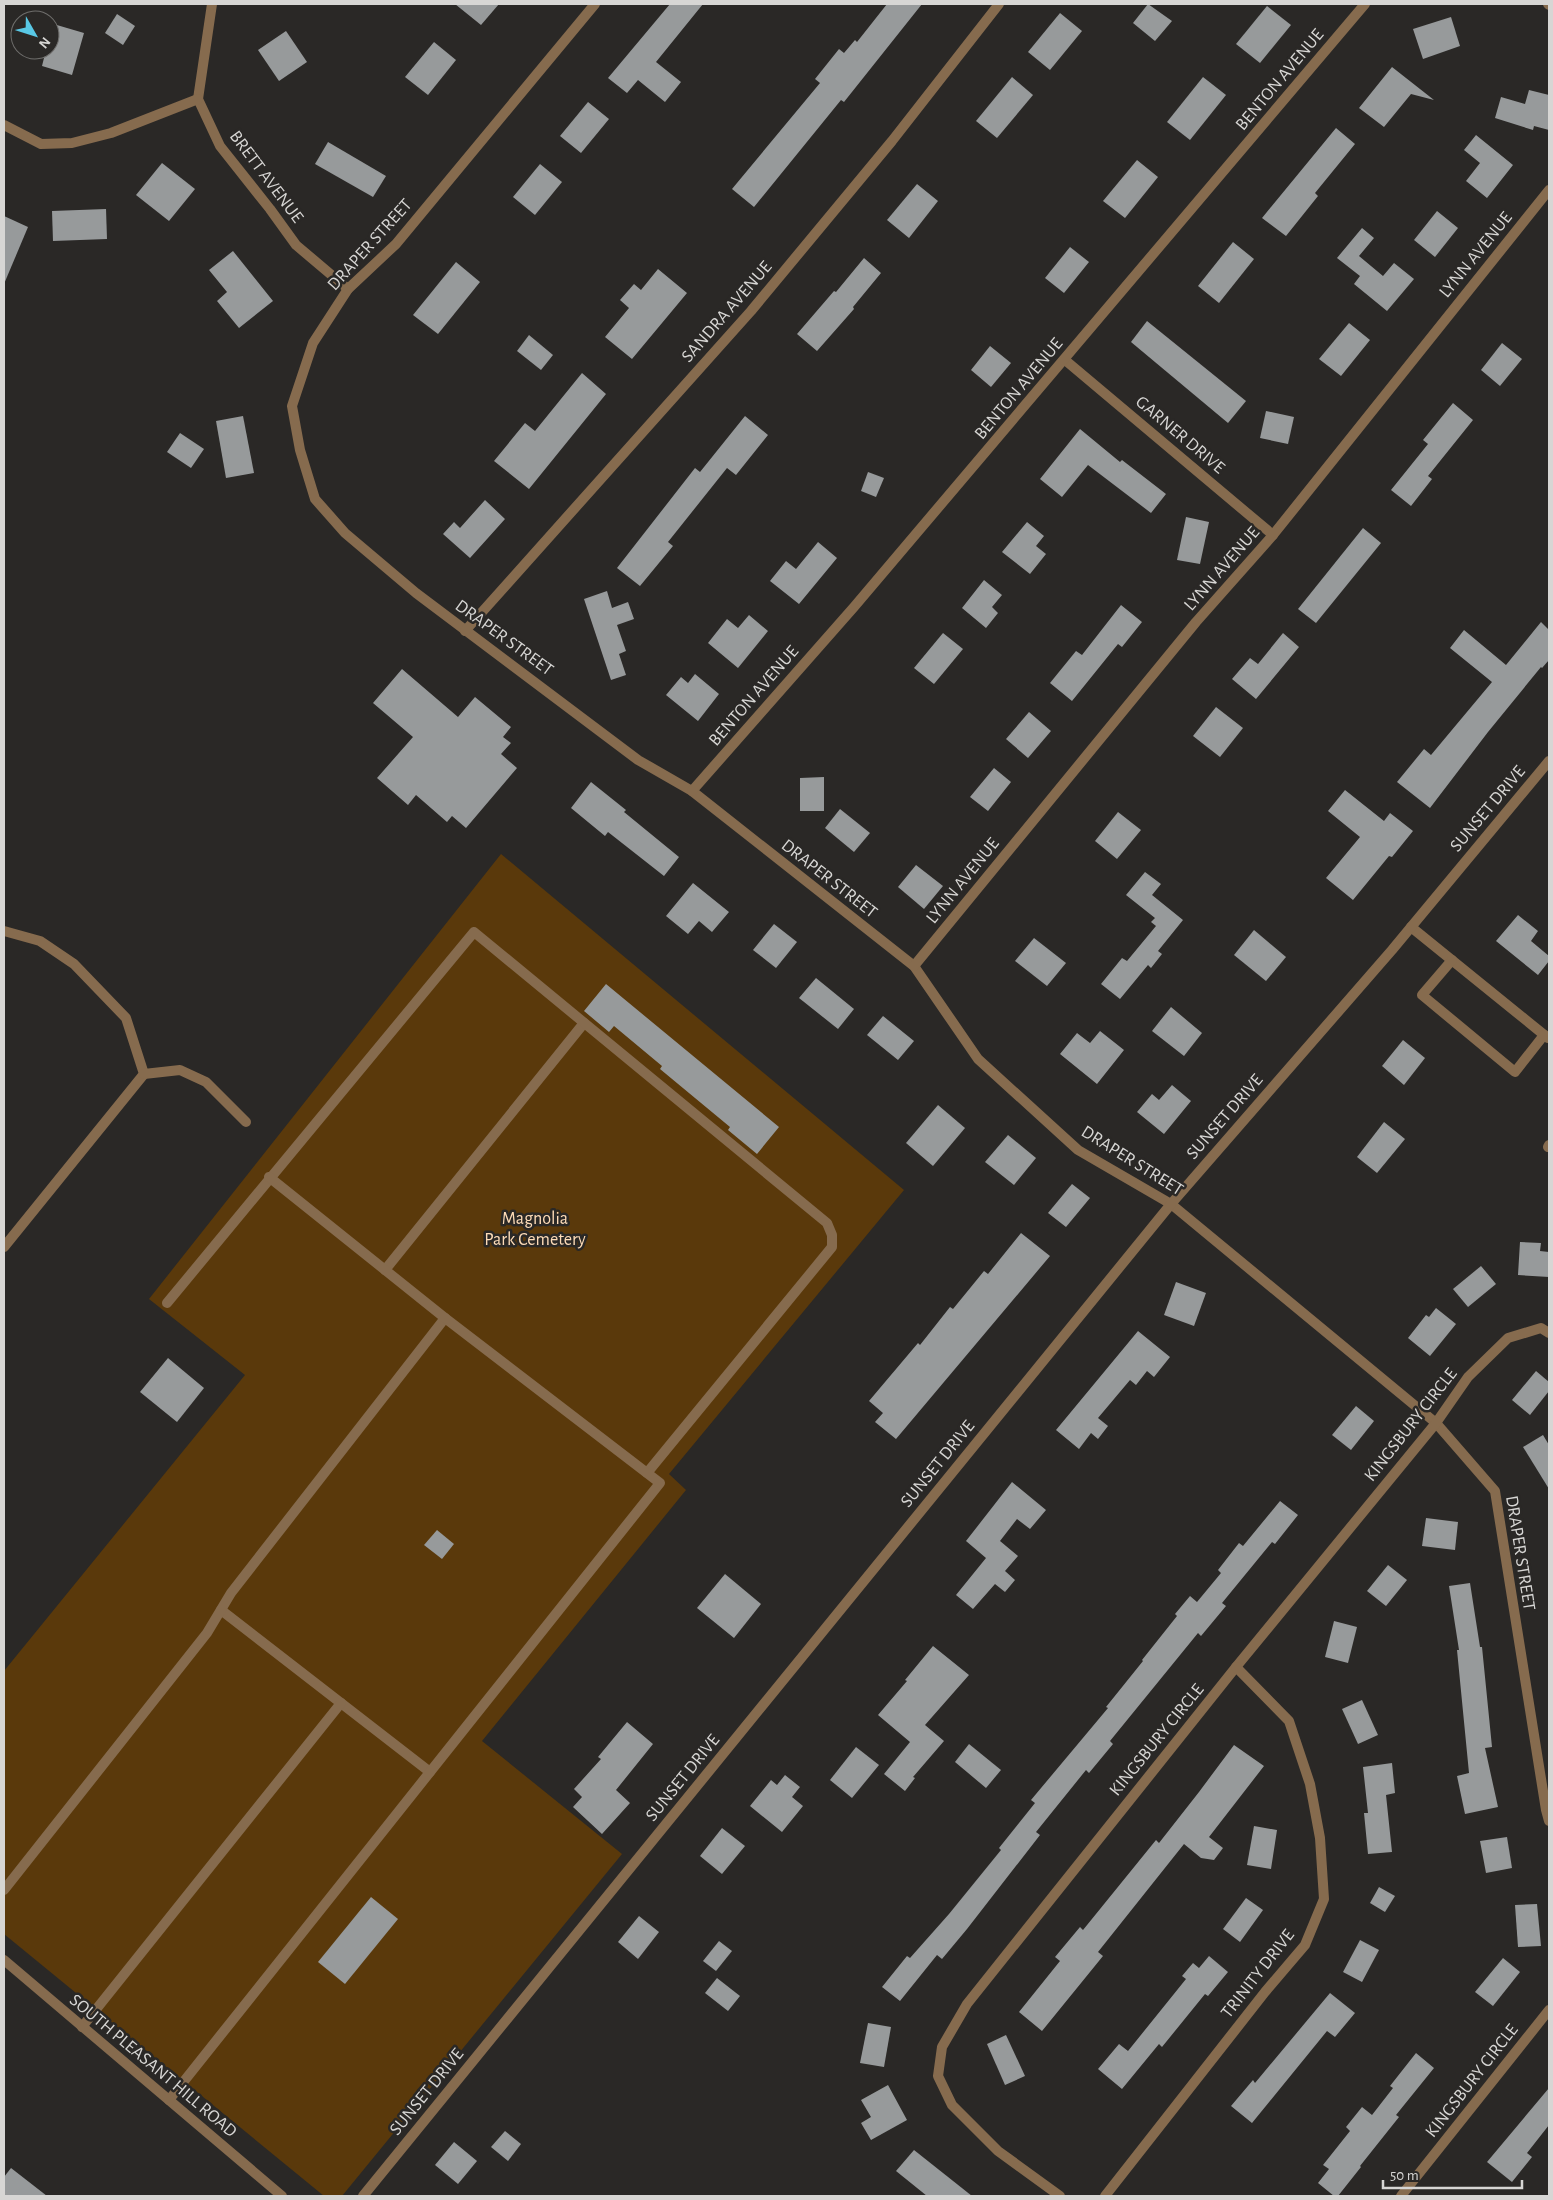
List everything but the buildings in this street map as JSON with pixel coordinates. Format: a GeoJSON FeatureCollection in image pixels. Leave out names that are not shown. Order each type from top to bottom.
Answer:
{"type":"FeatureCollection","features":[{"type":"Feature","properties":{"kind":"street"},"geometry":{"type":"LineString","coordinates":[[4,125],[41,144],[72,143],[111,133],[198,99],[212,4]]}},
{"type":"Feature","properties":{"kind":"street","name":"DRAPER STREET"},"geometry":{"type":"LineString","coordinates":[[595,4],[396,244],[348,289],[313,343],[292,406],[300,450],[315,499],[345,533],[416,593],[638,760],[692,791],[914,966],[978,1059],[1078,1150],[1171,1204],[1436,1423],[1495,1491],[1549,1821]]}},
{"type":"Feature","properties":{"kind":"street","name":"SANDRA AVENUE"},"geometry":{"type":"LineString","coordinates":[[465,631],[751,311],[892,141],[999,4]]}},
{"type":"Feature","properties":{"kind":"street","name":"BENTON AVENUE"},"geometry":{"type":"LineString","coordinates":[[692,791],[861,600],[1365,4]]}},
{"type":"Feature","properties":{"kind":"street","name":"BRETT AVENUE"},"geometry":{"type":"LineString","coordinates":[[198,99],[220,146],[270,209],[296,246],[348,289]]}},
{"type":"Feature","properties":{"kind":"street","name":"LYNN AVENUE"},"geometry":{"type":"LineString","coordinates":[[914,966],[1196,622],[1273,535],[1549,190]]}},
{"type":"Feature","properties":{"kind":"street","name":"GARNER DRIVE"},"geometry":{"type":"LineString","coordinates":[[1065,360],[1273,535]]}},
{"type":"Feature","properties":{"kind":"street","name":"SUNSET DRIVE"},"geometry":{"type":"LineString","coordinates":[[363,2196],[1171,1204],[1411,927],[1549,760]]}},
{"type":"Feature","properties":{"kind":"street"},"geometry":{"type":"LineString","coordinates":[[1411,927],[1452,960],[1547,1037],[1515,1072],[1422,995],[1452,960]]}},
{"type":"Feature","properties":{"kind":"street"},"geometry":{"type":"LineString","coordinates":[[4,931],[40,941],[74,964],[126,1018],[144,1074]]}},
{"type":"Feature","properties":{"kind":"street"},"geometry":{"type":"LineString","coordinates":[[167,1303],[269,1177],[474,932],[827,1223],[832,1235],[832,1247],[647,1473]]}},
{"type":"Feature","properties":{"kind":"street"},"geometry":{"type":"LineString","coordinates":[[385,1270],[584,1023]]}},
{"type":"Feature","properties":{"kind":"street"},"geometry":{"type":"LineString","coordinates":[[4,1247],[144,1074],[180,1070],[206,1082],[246,1122]]}},
{"type":"Feature","properties":{"kind":"street"},"geometry":{"type":"LineString","coordinates":[[168,2100],[660,1483],[445,1318],[269,1177]]}},
{"type":"Feature","properties":{"kind":"street"},"geometry":{"type":"LineString","coordinates":[[4,1890],[207,1633],[231,1593],[445,1318]]}},
{"type":"Feature","properties":{"kind":"street","name":"KINGSBURY CIRCLE"},"geometry":{"type":"LineString","coordinates":[[1060,2196],[998,2151],[952,2105],[938,2076],[942,2047],[967,2004],[1236,1667],[1436,1423],[1468,1377],[1508,1338],[1541,1328],[1549,1333]]}},
{"type":"Feature","properties":{"kind":"street"},"geometry":{"type":"LineString","coordinates":[[220,1610],[430,1772]]}},
{"type":"Feature","properties":{"kind":"street","name":"TRINITY DRIVE"},"geometry":{"type":"LineString","coordinates":[[1106,2196],[1264,1992],[1305,1945],[1324,1899],[1320,1838],[1310,1784],[1289,1721],[1236,1667]]}},
{"type":"Feature","properties":{"kind":"street"},"geometry":{"type":"LineString","coordinates":[[82,2027],[341,1703]]}},
{"type":"Feature","properties":{"kind":"street","name":"SOUTH PLEASANT HILL ROAD"},"geometry":{"type":"LineString","coordinates":[[4,1960],[282,2196]]}},
{"type":"Feature","properties":{"kind":"street","name":"KINGSBURY CIRCLE"},"geometry":{"type":"LineString","coordinates":[[1401,2196],[1549,2010]]}},
{"type":"Feature","properties":{"kind":"green space","name":"Magnolia Park Cemetery"},"geometry":{"type":"Polygon","coordinates":[[[501,854],[904,1190],[669,1474],[686,1490],[482,1741],[622,1854],[342,2196],[324,2196],[4,1934],[4,1671],[245,1375],[149,1299],[501,854]]]}}]}
